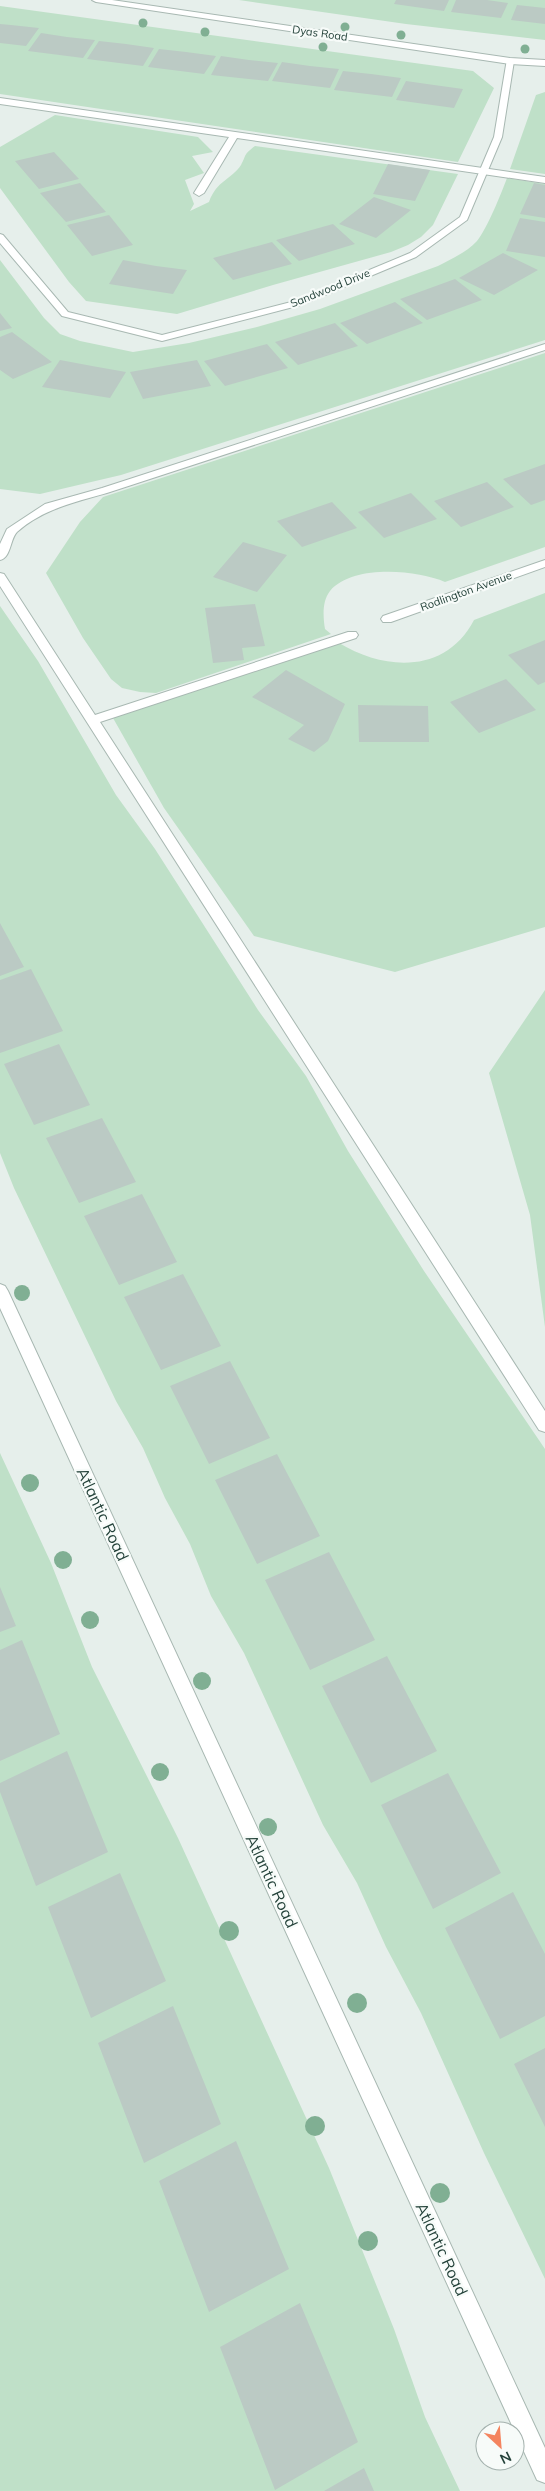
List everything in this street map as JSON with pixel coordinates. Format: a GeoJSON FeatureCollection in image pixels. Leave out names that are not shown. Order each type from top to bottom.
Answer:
{"type":"FeatureCollection","features":[{"type":"Feature","properties":{"kind":"street","name":"Dyas Road"},"geometry":{"type":"LineString","coordinates":[[96,0],[510,61],[545,63]]}},
{"type":"Feature","properties":{"kind":"street","name":"Sandwood Drive"},"geometry":{"type":"LineString","coordinates":[[0,236],[65,314],[162,338],[298,303],[413,255],[464,218],[486,170],[498,137],[510,61]]}},
{"type":"Feature","properties":{"kind":"street"},"geometry":{"type":"LineString","coordinates":[[0,101],[545,180]]}},
{"type":"Feature","properties":{"kind":"street"},"geometry":{"type":"LineString","coordinates":[[200,193],[235,135]]}},
{"type":"Feature","properties":{"kind":"street"},"geometry":{"type":"LineString","coordinates":[[0,556],[12,531],[49,506],[106,490],[545,347]]}},
{"type":"Feature","properties":{"kind":"street","name":"Rodlington Avenue"},"geometry":{"type":"LineString","coordinates":[[387,619],[545,562]]}},
{"type":"Feature","properties":{"kind":"street"},"geometry":{"type":"LineString","coordinates":[[0,577],[545,1425]]}},
{"type":"Feature","properties":{"kind":"street"},"geometry":{"type":"LineString","coordinates":[[91,721],[352,636]]}},
{"type":"Feature","properties":{"kind":"street","name":"Atlantic Road"},"geometry":{"type":"LineString","coordinates":[[0,1291],[545,2472]]}},
{"type":"Feature","properties":{"kind":"green space"},"geometry":{"type":"Polygon","coordinates":[[[239,0],[545,0],[545,40],[406,24],[239,0]]]}},
{"type":"Feature","properties":{"kind":"green space"},"geometry":{"type":"Polygon","coordinates":[[[0,6],[473,71],[494,88],[458,162],[0,94],[0,6]]]}},
{"type":"Feature","properties":{"kind":"green space"},"geometry":{"type":"Polygon","coordinates":[[[545,92],[545,174],[510,169],[536,95],[545,92]]]}},
{"type":"Feature","properties":{"kind":"green space"},"geometry":{"type":"Polygon","coordinates":[[[55,115],[198,137],[213,152],[192,156],[204,173],[185,180],[194,204],[190,211],[209,202],[216,189],[237,170],[247,153],[255,146],[458,174],[433,225],[421,237],[391,252],[177,314],[86,301],[69,282],[0,188],[0,147],[55,115]]]}},
{"type":"Feature","properties":{"kind":"green space"},"geometry":{"type":"Polygon","coordinates":[[[507,178],[545,184],[545,340],[121,475],[40,494],[0,489],[0,260],[44,318],[60,334],[80,341],[133,352],[189,343],[257,327],[320,309],[438,266],[464,252],[481,236],[498,202],[507,178]]]}},
{"type":"Feature","properties":{"kind":"green space"},"geometry":{"type":"Polygon","coordinates":[[[545,353],[545,547],[445,582],[402,572],[386,572],[369,573],[340,582],[327,595],[324,604],[325,629],[331,634],[156,693],[122,688],[111,679],[83,638],[46,573],[80,522],[103,497],[545,353]]]}},
{"type":"Feature","properties":{"kind":"green space"},"geometry":{"type":"Polygon","coordinates":[[[545,593],[545,927],[395,972],[254,936],[164,808],[113,718],[339,643],[376,659],[413,662],[431,658],[448,650],[462,638],[474,620],[545,593]]]}},
{"type":"Feature","properties":{"kind":"green space"},"geometry":{"type":"Polygon","coordinates":[[[0,606],[38,661],[116,795],[155,849],[258,1010],[306,1076],[348,1151],[424,1271],[545,1449],[545,2279],[484,2153],[421,2013],[386,1947],[357,1883],[323,1825],[244,1653],[211,1596],[190,1544],[165,1498],[143,1448],[116,1401],[14,1188],[0,1153],[0,606]]]}},
{"type":"Feature","properties":{"kind":"green space"},"geometry":{"type":"Polygon","coordinates":[[[545,990],[545,1327],[530,1215],[489,1073],[545,990]]]}},
{"type":"Feature","properties":{"kind":"green space"},"geometry":{"type":"Polygon","coordinates":[[[0,1453],[51,1563],[92,1667],[178,1838],[329,2168],[394,2329],[425,2417],[460,2491],[0,2491],[0,1453]]]}},
{"type":"Feature","properties":{"kind":"building"},"geometry":{"type":"Polygon","coordinates":[[[396,0],[449,0],[444,11],[394,4],[396,0]]]}},
{"type":"Feature","properties":{"kind":"building"},"geometry":{"type":"Polygon","coordinates":[[[456,0],[487,0],[508,3],[501,18],[451,12],[456,0]]]}},
{"type":"Feature","properties":{"kind":"building"},"geometry":{"type":"Polygon","coordinates":[[[517,5],[545,8],[545,24],[511,20],[517,5]]]}},
{"type":"Feature","properties":{"kind":"building"},"geometry":{"type":"Polygon","coordinates":[[[0,24],[39,28],[26,46],[0,43],[0,24]]]}},
{"type":"Feature","properties":{"kind":"building"},"geometry":{"type":"Polygon","coordinates":[[[41,33],[95,40],[83,58],[28,51],[41,33]]]}},
{"type":"Feature","properties":{"kind":"building"},"geometry":{"type":"Polygon","coordinates":[[[99,41],[154,48],[143,66],[87,59],[99,41]]]}},
{"type":"Feature","properties":{"kind":"building"},"geometry":{"type":"Polygon","coordinates":[[[159,49],[216,56],[204,74],[148,67],[159,49]]]}},
{"type":"Feature","properties":{"kind":"building"},"geometry":{"type":"Polygon","coordinates":[[[221,56],[278,63],[268,81],[211,75],[221,56]]]}},
{"type":"Feature","properties":{"kind":"building"},"geometry":{"type":"Polygon","coordinates":[[[282,62],[339,69],[330,88],[272,81],[282,62]]]}},
{"type":"Feature","properties":{"kind":"building"},"geometry":{"type":"Polygon","coordinates":[[[343,71],[401,78],[392,97],[334,90],[343,71]]]}},
{"type":"Feature","properties":{"kind":"building"},"geometry":{"type":"Polygon","coordinates":[[[406,81],[463,89],[454,108],[396,100],[406,81]]]}},
{"type":"Feature","properties":{"kind":"building"},"geometry":{"type":"Polygon","coordinates":[[[54,152],[79,179],[39,189],[15,161],[54,152]]]}},
{"type":"Feature","properties":{"kind":"building"},"geometry":{"type":"Polygon","coordinates":[[[388,164],[430,170],[415,201],[373,194],[388,164]]]}},
{"type":"Feature","properties":{"kind":"building"},"geometry":{"type":"Polygon","coordinates":[[[80,183],[106,212],[66,222],[40,193],[80,183]]]}},
{"type":"Feature","properties":{"kind":"building"},"geometry":{"type":"Polygon","coordinates":[[[534,183],[545,185],[545,218],[520,214],[534,183]]]}},
{"type":"Feature","properties":{"kind":"building"},"geometry":{"type":"Polygon","coordinates":[[[374,197],[411,210],[376,238],[339,224],[374,197]]]}},
{"type":"Feature","properties":{"kind":"building"},"geometry":{"type":"Polygon","coordinates":[[[109,215],[133,245],[92,256],[67,225],[109,215]]]}},
{"type":"Feature","properties":{"kind":"building"},"geometry":{"type":"Polygon","coordinates":[[[520,218],[545,222],[545,257],[506,251],[520,218]]]}},
{"type":"Feature","properties":{"kind":"building"},"geometry":{"type":"Polygon","coordinates":[[[333,224],[355,244],[299,261],[276,240],[333,224]]]}},
{"type":"Feature","properties":{"kind":"building"},"geometry":{"type":"Polygon","coordinates":[[[272,242],[292,264],[233,280],[213,258],[272,242]]]}},
{"type":"Feature","properties":{"kind":"building"},"geometry":{"type":"Polygon","coordinates":[[[503,253],[538,270],[494,295],[459,278],[503,253]]]}},
{"type":"Feature","properties":{"kind":"building"},"geometry":{"type":"Polygon","coordinates":[[[123,260],[187,270],[173,294],[109,284],[123,260]]]}},
{"type":"Feature","properties":{"kind":"building"},"geometry":{"type":"Polygon","coordinates":[[[455,279],[482,300],[427,320],[400,299],[455,279]]]}},
{"type":"Feature","properties":{"kind":"building"},"geometry":{"type":"Polygon","coordinates":[[[395,302],[423,323],[367,344],[340,323],[395,302]]]}},
{"type":"Feature","properties":{"kind":"building"},"geometry":{"type":"Polygon","coordinates":[[[0,313],[12,328],[0,331],[0,313]]]}},
{"type":"Feature","properties":{"kind":"building"},"geometry":{"type":"Polygon","coordinates":[[[335,323],[358,346],[298,365],[275,342],[335,323]]]}},
{"type":"Feature","properties":{"kind":"building"},"geometry":{"type":"Polygon","coordinates":[[[12,332],[52,362],[13,379],[0,370],[0,337],[12,332]]]}},
{"type":"Feature","properties":{"kind":"building"},"geometry":{"type":"Polygon","coordinates":[[[267,344],[288,368],[225,386],[204,361],[267,344]]]}},
{"type":"Feature","properties":{"kind":"building"},"geometry":{"type":"Polygon","coordinates":[[[60,360],[126,372],[110,398],[42,387],[60,360]]]}},
{"type":"Feature","properties":{"kind":"building"},"geometry":{"type":"Polygon","coordinates":[[[197,360],[211,386],[143,399],[130,372],[197,360]]]}},
{"type":"Feature","properties":{"kind":"building"},"geometry":{"type":"Polygon","coordinates":[[[545,464],[545,500],[531,505],[503,479],[545,464]]]}},
{"type":"Feature","properties":{"kind":"building"},"geometry":{"type":"Polygon","coordinates":[[[487,482],[514,507],[461,527],[434,501],[487,482]]]}},
{"type":"Feature","properties":{"kind":"building"},"geometry":{"type":"Polygon","coordinates":[[[411,493],[437,519],[384,538],[358,512],[411,493]]]}},
{"type":"Feature","properties":{"kind":"building"},"geometry":{"type":"Polygon","coordinates":[[[332,502],[357,528],[302,547],[277,521],[332,502]]]}},
{"type":"Feature","properties":{"kind":"building"},"geometry":{"type":"Polygon","coordinates":[[[243,542],[287,555],[257,592],[213,577],[243,542]]]}},
{"type":"Feature","properties":{"kind":"building"},"geometry":{"type":"Polygon","coordinates":[[[255,604],[265,646],[242,648],[244,660],[213,663],[205,608],[255,604]]]}},
{"type":"Feature","properties":{"kind":"building"},"geometry":{"type":"Polygon","coordinates":[[[545,640],[545,682],[538,685],[508,655],[545,640]]]}},
{"type":"Feature","properties":{"kind":"building"},"geometry":{"type":"Polygon","coordinates":[[[286,670],[345,704],[328,741],[314,752],[288,739],[304,725],[252,697],[286,670]]]}},
{"type":"Feature","properties":{"kind":"building"},"geometry":{"type":"Polygon","coordinates":[[[506,679],[536,710],[479,733],[450,702],[506,679]]]}},
{"type":"Feature","properties":{"kind":"building"},"geometry":{"type":"Polygon","coordinates":[[[358,705],[428,706],[429,742],[359,742],[358,705]]]}},
{"type":"Feature","properties":{"kind":"building"},"geometry":{"type":"Polygon","coordinates":[[[0,923],[24,967],[0,976],[0,923]]]}},
{"type":"Feature","properties":{"kind":"building"},"geometry":{"type":"Polygon","coordinates":[[[31,969],[63,1031],[0,1053],[0,980],[31,969]]]}},
{"type":"Feature","properties":{"kind":"building"},"geometry":{"type":"Polygon","coordinates":[[[59,1044],[90,1105],[34,1125],[4,1064],[59,1044]]]}},
{"type":"Feature","properties":{"kind":"building"},"geometry":{"type":"Polygon","coordinates":[[[102,1118],[136,1182],[79,1203],[46,1138],[102,1118]]]}},
{"type":"Feature","properties":{"kind":"building"},"geometry":{"type":"Polygon","coordinates":[[[142,1194],[177,1262],[119,1285],[84,1216],[142,1194]]]}},
{"type":"Feature","properties":{"kind":"building"},"geometry":{"type":"Polygon","coordinates":[[[183,1274],[221,1346],[161,1370],[124,1297],[183,1274]]]}},
{"type":"Feature","properties":{"kind":"building"},"geometry":{"type":"Polygon","coordinates":[[[230,1361],[270,1438],[209,1464],[170,1386],[230,1361]]]}},
{"type":"Feature","properties":{"kind":"building"},"geometry":{"type":"Polygon","coordinates":[[[277,1454],[320,1536],[257,1564],[215,1480],[277,1454]]]}},
{"type":"Feature","properties":{"kind":"building"},"geometry":{"type":"Polygon","coordinates":[[[329,1552],[375,1640],[310,1670],[265,1580],[329,1552]]]}},
{"type":"Feature","properties":{"kind":"building"},"geometry":{"type":"Polygon","coordinates":[[[0,1587],[16,1626],[0,1632],[0,1587]]]}},
{"type":"Feature","properties":{"kind":"building"},"geometry":{"type":"Polygon","coordinates":[[[22,1640],[60,1734],[0,1761],[0,1650],[22,1640]]]}},
{"type":"Feature","properties":{"kind":"building"},"geometry":{"type":"Polygon","coordinates":[[[387,1656],[437,1751],[371,1783],[322,1686],[387,1656]]]}},
{"type":"Feature","properties":{"kind":"building"},"geometry":{"type":"Polygon","coordinates":[[[67,1751],[108,1852],[36,1886],[0,1792],[0,1783],[67,1751]]]}},
{"type":"Feature","properties":{"kind":"building"},"geometry":{"type":"Polygon","coordinates":[[[448,1773],[501,1873],[433,1909],[381,1805],[448,1773]]]}},
{"type":"Feature","properties":{"kind":"building"},"geometry":{"type":"Polygon","coordinates":[[[120,1873],[166,1981],[91,2018],[48,1907],[120,1873]]]}},
{"type":"Feature","properties":{"kind":"building"},"geometry":{"type":"Polygon","coordinates":[[[513,1892],[545,1954],[545,2016],[500,2039],[445,1928],[513,1892]]]}},
{"type":"Feature","properties":{"kind":"building"},"geometry":{"type":"Polygon","coordinates":[[[173,2006],[221,2124],[144,2163],[98,2043],[173,2006]]]}},
{"type":"Feature","properties":{"kind":"building"},"geometry":{"type":"Polygon","coordinates":[[[545,2048],[545,2127],[514,2064],[545,2048]]]}},
{"type":"Feature","properties":{"kind":"building"},"geometry":{"type":"Polygon","coordinates":[[[236,2141],[289,2269],[209,2312],[159,2181],[236,2141]]]}},
{"type":"Feature","properties":{"kind":"building"},"geometry":{"type":"Polygon","coordinates":[[[300,2303],[358,2442],[275,2490],[220,2347],[300,2303]]]}},
{"type":"Feature","properties":{"kind":"building"},"geometry":{"type":"Polygon","coordinates":[[[364,2468],[374,2491],[324,2491],[364,2468]]]}}]}
